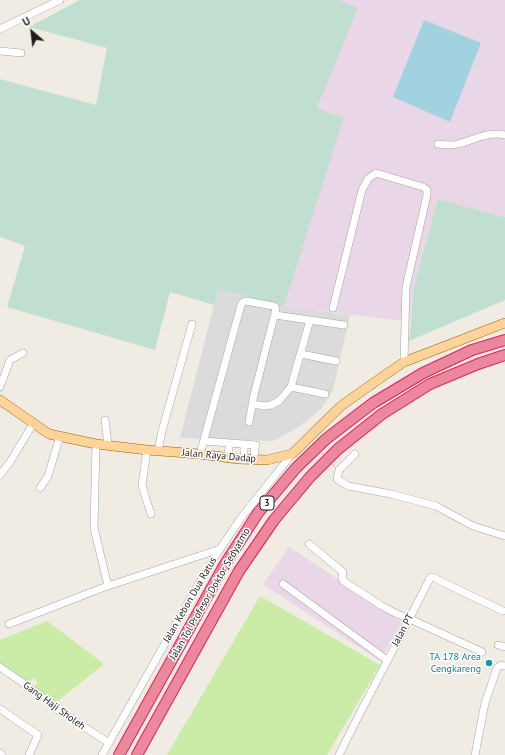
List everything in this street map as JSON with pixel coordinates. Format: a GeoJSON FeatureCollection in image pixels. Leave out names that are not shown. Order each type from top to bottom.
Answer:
{"type":"FeatureCollection","features":[{"type":"Feature","properties":{"kind":"highway","name":"Jalan Tol Profesor Doktor Sedyatmo"},"geometry":{"type":"LineString","coordinates":[[119,755],[225,564],[258,513],[296,468],[326,439],[373,403],[423,372],[472,350],[505,340]]}},
{"type":"Feature","properties":{"kind":"highway","name":"Jalan Tol Profesor Doktor Sedyatmo"},"geometry":{"type":"LineString","coordinates":[[137,755],[239,571],[274,520],[310,477],[338,449],[382,414],[430,384],[478,364],[505,355]]}},
{"type":"Feature","properties":{"kind":"main road"},"geometry":{"type":"LineString","coordinates":[[292,454],[341,406],[404,362],[505,323]]}},
{"type":"Feature","properties":{"kind":"main road","name":"Jalan Raya Dadap"},"geometry":{"type":"LineString","coordinates":[[0,400],[49,434],[96,444],[200,454],[244,460],[266,460],[292,454]]}},
{"type":"Feature","properties":{"kind":"street"},"geometry":{"type":"LineString","coordinates":[[0,29],[60,0]]}},
{"type":"Feature","properties":{"kind":"street"},"geometry":{"type":"LineString","coordinates":[[0,51],[21,53]]}},
{"type":"Feature","properties":{"kind":"street"},"geometry":{"type":"LineString","coordinates":[[438,144],[457,144],[497,133],[505,135]]}},
{"type":"Feature","properties":{"kind":"street"},"geometry":{"type":"LineString","coordinates":[[333,308],[362,190],[368,179],[376,173],[423,187],[426,190],[427,195],[406,287],[404,362]]}},
{"type":"Feature","properties":{"kind":"street"},"geometry":{"type":"LineString","coordinates":[[200,454],[241,305],[246,301],[273,306],[276,309],[261,364],[249,422]]}},
{"type":"Feature","properties":{"kind":"street"},"geometry":{"type":"LineString","coordinates":[[275,315],[344,325]]}},
{"type":"Feature","properties":{"kind":"street"},"geometry":{"type":"LineString","coordinates":[[252,404],[265,406],[271,405],[279,401],[291,387],[310,320]]}},
{"type":"Feature","properties":{"kind":"street"},"geometry":{"type":"LineString","coordinates":[[158,451],[162,431],[192,324]]}},
{"type":"Feature","properties":{"kind":"street"},"geometry":{"type":"LineString","coordinates":[[0,387],[10,360],[23,353]]}},
{"type":"Feature","properties":{"kind":"street"},"geometry":{"type":"LineString","coordinates":[[301,354],[336,361]]}},
{"type":"Feature","properties":{"kind":"street"},"geometry":{"type":"LineString","coordinates":[[291,387],[325,394]]}},
{"type":"Feature","properties":{"kind":"street"},"geometry":{"type":"LineString","coordinates":[[105,420],[108,445]]}},
{"type":"Feature","properties":{"kind":"street"},"geometry":{"type":"LineString","coordinates":[[1,472],[10,462],[33,424]]}},
{"type":"Feature","properties":{"kind":"street"},"geometry":{"type":"LineString","coordinates":[[40,488],[48,476],[60,436]]}},
{"type":"Feature","properties":{"kind":"street"},"geometry":{"type":"LineString","coordinates":[[204,441],[255,445],[255,460]]}},
{"type":"Feature","properties":{"kind":"street"},"geometry":{"type":"LineString","coordinates":[[227,458],[230,443]]}},
{"type":"Feature","properties":{"kind":"street"},"geometry":{"type":"LineString","coordinates":[[96,444],[94,528],[108,586]]}},
{"type":"Feature","properties":{"kind":"street"},"geometry":{"type":"LineString","coordinates":[[244,444],[244,460]]}},
{"type":"Feature","properties":{"kind":"street"},"geometry":{"type":"LineString","coordinates":[[147,450],[142,485],[151,514]]}},
{"type":"Feature","properties":{"kind":"street","name":"Jalan Kebon Dua Ratus"},"geometry":{"type":"LineString","coordinates":[[102,755],[198,585],[220,550],[241,518],[292,454]]}},
{"type":"Feature","properties":{"kind":"street"},"geometry":{"type":"LineString","coordinates":[[355,454],[339,470],[337,479],[348,486],[391,494],[436,506],[473,526],[505,536]]}},
{"type":"Feature","properties":{"kind":"street"},"geometry":{"type":"LineString","coordinates":[[309,544],[344,572],[342,578],[343,581],[382,606],[482,652]]}},
{"type":"Feature","properties":{"kind":"street"},"geometry":{"type":"LineString","coordinates":[[9,624],[108,586],[220,550]]}},
{"type":"Feature","properties":{"kind":"street","name":"Jalan PT"},"geometry":{"type":"LineString","coordinates":[[339,755],[430,578],[432,577],[503,611]]}},
{"type":"Feature","properties":{"kind":"street"},"geometry":{"type":"LineString","coordinates":[[283,584],[387,660]]}},
{"type":"Feature","properties":{"kind":"street"},"geometry":{"type":"LineString","coordinates":[[475,755],[486,703],[497,668],[501,665],[505,666]]}},
{"type":"Feature","properties":{"kind":"street","name":"Gang Haji Sholeh"},"geometry":{"type":"LineString","coordinates":[[0,667],[36,692],[58,710],[109,743]]}},
{"type":"Feature","properties":{"kind":"street"},"geometry":{"type":"LineString","coordinates":[[0,709],[38,736],[29,755]]}},
{"type":"Feature","properties":{"kind":"path"},"geometry":{"type":"LineString","coordinates":[[311,441],[336,468]]}},
{"type":"Feature","properties":{"kind":"shaded area"},"geometry":{"type":"Polygon","coordinates":[[[339,0],[505,0],[505,217],[438,199],[414,286],[410,322],[284,306],[344,118],[317,108],[357,8],[339,0]]]}},
{"type":"Feature","properties":{"kind":"shaded area"},"geometry":{"type":"Polygon","coordinates":[[[218,289],[284,306],[350,315],[333,390],[322,408],[300,426],[274,441],[180,438],[218,289]]]}},
{"type":"Feature","properties":{"kind":"shaded area"},"geometry":{"type":"Polygon","coordinates":[[[289,547],[402,622],[380,661],[263,584],[289,547]]]}},
{"type":"Feature","properties":{"kind":"green space"},"geometry":{"type":"Polygon","coordinates":[[[80,0],[339,0],[358,8],[317,108],[344,118],[284,306],[218,289],[214,305],[170,292],[155,350],[7,307],[25,246],[0,237],[0,79],[96,105],[107,48],[29,27],[80,0]]]}},
{"type":"Feature","properties":{"kind":"green space"},"geometry":{"type":"Polygon","coordinates":[[[438,199],[505,217],[505,300],[409,341],[414,286],[438,199]]]}},
{"type":"Feature","properties":{"kind":"green space"},"geometry":{"type":"Polygon","coordinates":[[[260,596],[380,665],[327,755],[167,755],[260,596]]]}},
{"type":"Feature","properties":{"kind":"green space"},"geometry":{"type":"Polygon","coordinates":[[[47,621],[104,664],[53,705],[32,689],[38,683],[34,678],[29,682],[0,662],[0,640],[47,621]]]}},
{"type":"Feature","properties":{"kind":"water"},"geometry":{"type":"Polygon","coordinates":[[[424,20],[481,43],[450,122],[393,97],[424,20]]]}},
{"type":"Feature","properties":{"kind":"place","name":"TA 178 Area Cengkareng"},"geometry":{"type":"Point","coordinates":[489,663]}}]}
